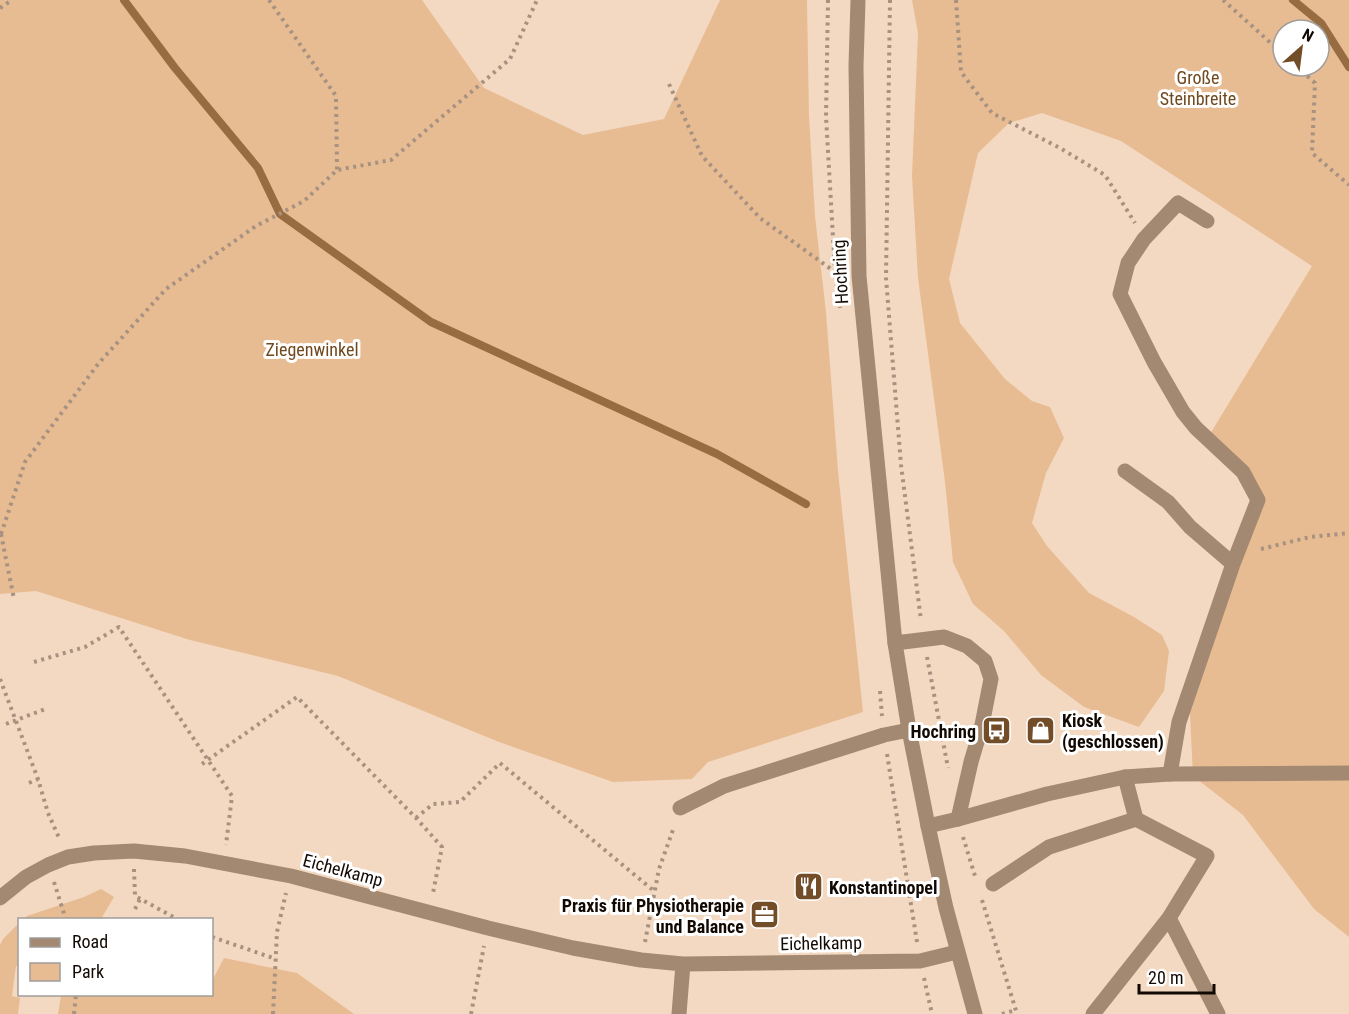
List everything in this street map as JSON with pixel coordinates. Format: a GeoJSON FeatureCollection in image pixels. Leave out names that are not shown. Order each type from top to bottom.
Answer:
{"type":"FeatureCollection","features":[{"type":"Feature","properties":{"kind":"street","name":"Hochring"},"geometry":{"type":"LineString","coordinates":[[858,0],[856,77],[858,276],[895,643],[909,730],[941,889],[975,1014]]}},
{"type":"Feature","properties":{"kind":"street"},"geometry":{"type":"LineString","coordinates":[[1170,774],[1179,722],[1235,559],[1258,500],[1243,472],[1196,428],[1183,412],[1154,362],[1120,294],[1128,263],[1144,238],[1178,204],[1207,221]]}},
{"type":"Feature","properties":{"kind":"street"},"geometry":{"type":"LineString","coordinates":[[1125,471],[1167,502],[1190,527],[1235,559]]}},
{"type":"Feature","properties":{"kind":"street"},"geometry":{"type":"LineString","coordinates":[[895,643],[944,637],[967,646],[985,661],[991,679],[958,819]]}},
{"type":"Feature","properties":{"kind":"street"},"geometry":{"type":"LineString","coordinates":[[680,808],[724,786],[884,735],[909,730]]}},
{"type":"Feature","properties":{"kind":"street"},"geometry":{"type":"LineString","coordinates":[[928,826],[1047,794],[1125,777],[1170,774],[1349,773]]}},
{"type":"Feature","properties":{"kind":"street"},"geometry":{"type":"LineString","coordinates":[[1125,777],[1136,819]]}},
{"type":"Feature","properties":{"kind":"street"},"geometry":{"type":"LineString","coordinates":[[986,885],[1049,847],[1136,819],[1207,856],[1169,918],[1093,1014]]}},
{"type":"Feature","properties":{"kind":"street","name":"Eichelkamp"},"geometry":{"type":"LineString","coordinates":[[0,898],[26,877],[68,857],[134,850],[185,856],[291,876],[488,928],[573,948],[641,960],[683,964],[920,962],[957,952]]}},
{"type":"Feature","properties":{"kind":"street"},"geometry":{"type":"LineString","coordinates":[[1169,918],[1218,1014]]}},
{"type":"Feature","properties":{"kind":"street"},"geometry":{"type":"LineString","coordinates":[[679,1014],[683,964]]}},
{"type":"Feature","properties":{"kind":"path"},"geometry":{"type":"LineString","coordinates":[[0,8],[12,0]]}},
{"type":"Feature","properties":{"kind":"path"},"geometry":{"type":"LineString","coordinates":[[269,0],[336,96],[337,170]]}},
{"type":"Feature","properties":{"kind":"path"},"geometry":{"type":"LineString","coordinates":[[14,599],[0,534],[25,462],[98,364],[166,289],[256,226],[304,201],[337,170],[391,160],[510,59],[537,0]]}},
{"type":"Feature","properties":{"kind":"path"},"geometry":{"type":"LineString","coordinates":[[890,0],[886,278],[901,465],[924,639],[949,774]]}},
{"type":"Feature","properties":{"kind":"path"},"geometry":{"type":"LineString","coordinates":[[956,0],[961,72],[992,113],[1060,148],[1105,175],[1144,238]]}},
{"type":"Feature","properties":{"kind":"path"},"geometry":{"type":"LineString","coordinates":[[1223,0],[1271,43]]}},
{"type":"Feature","properties":{"kind":"path"},"geometry":{"type":"LineString","coordinates":[[1309,78],[1315,83],[1312,153],[1349,185]]}},
{"type":"Feature","properties":{"kind":"path"},"geometry":{"type":"LineString","coordinates":[[669,84],[702,156],[760,218],[835,272]]}},
{"type":"Feature","properties":{"kind":"path"},"geometry":{"type":"LineString","coordinates":[[1235,559],[1310,537],[1349,533]]}},
{"type":"Feature","properties":{"kind":"path"},"geometry":{"type":"LineString","coordinates":[[34,662],[85,647],[119,627],[232,796],[224,864]]}},
{"type":"Feature","properties":{"kind":"path"},"geometry":{"type":"LineString","coordinates":[[132,660],[138,656]]}},
{"type":"Feature","properties":{"kind":"path"},"geometry":{"type":"LineString","coordinates":[[0,679],[38,779],[48,813],[68,857]]}},
{"type":"Feature","properties":{"kind":"path"},"geometry":{"type":"LineString","coordinates":[[202,764],[297,697],[442,847],[430,913]]}},
{"type":"Feature","properties":{"kind":"path"},"geometry":{"type":"LineString","coordinates":[[167,711],[172,707]]}},
{"type":"Feature","properties":{"kind":"path"},"geometry":{"type":"LineString","coordinates":[[6,724],[48,708]]}},
{"type":"Feature","properties":{"kind":"path"},"geometry":{"type":"LineString","coordinates":[[416,818],[433,804],[460,802],[500,763],[654,891]]}},
{"type":"Feature","properties":{"kind":"path"},"geometry":{"type":"LineString","coordinates":[[29,783],[38,779]]}},
{"type":"Feature","properties":{"kind":"path"},"geometry":{"type":"LineString","coordinates":[[641,960],[659,869],[680,808]]}},
{"type":"Feature","properties":{"kind":"path"},"geometry":{"type":"LineString","coordinates":[[958,819],[986,885]]}},
{"type":"Feature","properties":{"kind":"path"},"geometry":{"type":"LineString","coordinates":[[134,850],[135,896],[175,918]]}},
{"type":"Feature","properties":{"kind":"path"},"geometry":{"type":"LineString","coordinates":[[48,865],[65,918]]}},
{"type":"Feature","properties":{"kind":"path"},"geometry":{"type":"LineString","coordinates":[[273,1014],[277,932],[291,876]]}},
{"type":"Feature","properties":{"kind":"path"},"geometry":{"type":"LineString","coordinates":[[982,898],[1016,1012],[1002,1014]]}},
{"type":"Feature","properties":{"kind":"path"},"geometry":{"type":"LineString","coordinates":[[135,909],[140,899]]}},
{"type":"Feature","properties":{"kind":"path"},"geometry":{"type":"LineString","coordinates":[[471,1014],[488,928]]}},
{"type":"Feature","properties":{"kind":"path"},"geometry":{"type":"LineString","coordinates":[[213,936],[276,959]]}},
{"type":"Feature","properties":{"kind":"path"},"geometry":{"type":"LineString","coordinates":[[74,1014],[76,996]]}},
{"type":"Feature","properties":{"kind":"green space","name":"Ziegenwinkel"},"geometry":{"type":"Polygon","coordinates":[[[0,0],[422,0],[484,88],[583,135],[664,119],[720,0],[807,0],[809,116],[815,216],[863,712],[708,762],[692,779],[613,782],[499,742],[338,676],[190,640],[36,591],[0,594],[0,0]]]}},
{"type":"Feature","properties":{"kind":"green space","name":"Große Steinbreite"},"geometry":{"type":"Polygon","coordinates":[[[912,0],[1349,0],[1349,937],[1314,909],[1243,815],[1193,776],[1189,694],[1258,501],[1207,439],[1312,266],[1121,141],[1042,113],[1009,123],[978,153],[949,279],[960,323],[1005,379],[1032,401],[1050,407],[1064,438],[1046,473],[1032,523],[1047,546],[1089,593],[1162,635],[1169,651],[1164,691],[1139,727],[1084,707],[1041,675],[1004,631],[973,604],[953,562],[945,482],[918,278],[912,176],[918,33],[912,0]]]}},
{"type":"Feature","properties":{"kind":"green space"},"geometry":{"type":"Polygon","coordinates":[[[101,889],[114,897],[102,918],[24,918],[27,916],[101,889]]]}},
{"type":"Feature","properties":{"kind":"green space"},"geometry":{"type":"Polygon","coordinates":[[[18,924],[18,966],[16,966],[12,996],[20,998],[18,1014],[0,1014],[0,945],[18,924]]]}},
{"type":"Feature","properties":{"kind":"green space"},"geometry":{"type":"Polygon","coordinates":[[[224,958],[297,973],[354,1014],[58,1014],[61,996],[213,996],[213,979],[224,958]]]}},
{"type":"Feature","properties":{"kind":"waterway"},"geometry":{"type":"LineString","coordinates":[[124,0],[175,68],[258,168],[280,214],[431,322],[717,454],[806,504]]}},
{"type":"Feature","properties":{"kind":"waterway"},"geometry":{"type":"LineString","coordinates":[[1293,0],[1321,23],[1349,67]]}},
{"type":"Feature","properties":{"kind":"place","name":"Kiosk (geschlossen)"},"geometry":{"type":"Point","coordinates":[1041,730]}},
{"type":"Feature","properties":{"kind":"place","name":"Hochring"},"geometry":{"type":"Point","coordinates":[997,731]}},
{"type":"Feature","properties":{"kind":"place","name":"Konstantinopel"},"geometry":{"type":"Point","coordinates":[808,887]}},
{"type":"Feature","properties":{"kind":"place","name":"Praxis für Physiotherapie und Balance"},"geometry":{"type":"Point","coordinates":[765,915]}}]}
